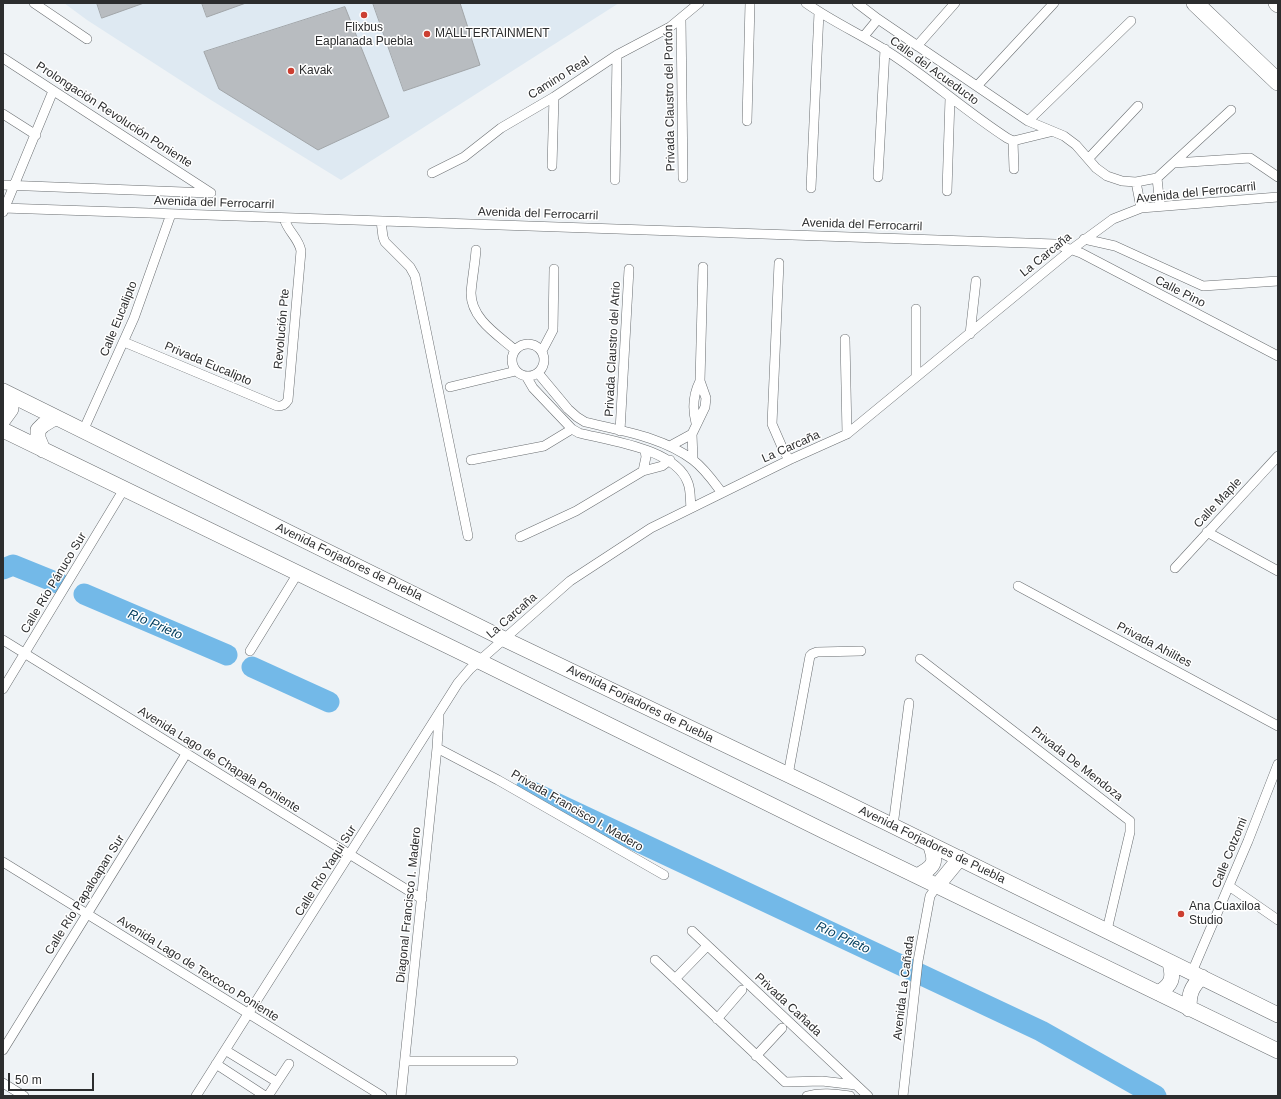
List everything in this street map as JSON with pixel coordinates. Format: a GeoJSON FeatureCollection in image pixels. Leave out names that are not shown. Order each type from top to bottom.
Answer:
{"type":"FeatureCollection","features":[{"type":"Feature","properties":{"kind":"highway"},"geometry":{"type":"LineString","coordinates":[[1195,3],[1278,82]]}},
{"type":"Feature","properties":{"kind":"main road","name":"Avenida Forjadores de Puebla"},"geometry":{"type":"LineString","coordinates":[[6,393],[504,639],[788,774],[1278,1015]]}},
{"type":"Feature","properties":{"kind":"main road"},"geometry":{"type":"LineString","coordinates":[[3,420],[11,409],[6,393]]}},
{"type":"Feature","properties":{"kind":"main road"},"geometry":{"type":"LineString","coordinates":[[43,450],[38,438],[38,430],[43,424],[56,417]]}},
{"type":"Feature","properties":{"kind":"main road"},"geometry":{"type":"LineString","coordinates":[[3,430],[479,661],[1189,1009],[1278,1051]]}},
{"type":"Feature","properties":{"kind":"main road"},"geometry":{"type":"LineString","coordinates":[[918,876],[933,865],[934,860],[930,844]]}},
{"type":"Feature","properties":{"kind":"main road"},"geometry":{"type":"LineString","coordinates":[[937,886],[960,858]]}},
{"type":"Feature","properties":{"kind":"main road"},"geometry":{"type":"LineString","coordinates":[[1158,993],[1168,987],[1171,982],[1173,975],[1170,963]]}},
{"type":"Feature","properties":{"kind":"main road"},"geometry":{"type":"LineString","coordinates":[[1189,1009],[1189,994],[1197,975]]}},
{"type":"Feature","properties":{"kind":"street"},"geometry":{"type":"LineString","coordinates":[[34,3],[87,39]]}},
{"type":"Feature","properties":{"kind":"street","name":"Camino Real"},"geometry":{"type":"LineString","coordinates":[[432,173],[464,158],[501,128],[554,97],[617,55],[670,27],[699,3]]}},
{"type":"Feature","properties":{"kind":"street"},"geometry":{"type":"LineString","coordinates":[[747,121],[750,3]]}},
{"type":"Feature","properties":{"kind":"street","name":"Calle del Acueducto"},"geometry":{"type":"LineString","coordinates":[[806,3],[819,12],[885,49],[911,67],[950,98],[1013,141]]}},
{"type":"Feature","properties":{"kind":"street"},"geometry":{"type":"LineString","coordinates":[[917,46],[955,3]]}},
{"type":"Feature","properties":{"kind":"street"},"geometry":{"type":"LineString","coordinates":[[977,86],[1054,3]]}},
{"type":"Feature","properties":{"kind":"street","name":"Calle del Acueducto"},"geometry":{"type":"LineString","coordinates":[[861,4],[878,20],[1028,121],[1050,132],[1064,136],[1076,145],[1096,168],[1107,176],[1122,181],[1136,182],[1157,178]]}},
{"type":"Feature","properties":{"kind":"street"},"geometry":{"type":"LineString","coordinates":[[811,188],[819,12]]}},
{"type":"Feature","properties":{"kind":"street","name":"Privada Claustro del Portón"},"geometry":{"type":"LineString","coordinates":[[681,19],[683,178]]}},
{"type":"Feature","properties":{"kind":"street"},"geometry":{"type":"LineString","coordinates":[[864,36],[878,20]]}},
{"type":"Feature","properties":{"kind":"street"},"geometry":{"type":"LineString","coordinates":[[1028,121],[1131,21]]}},
{"type":"Feature","properties":{"kind":"street"},"geometry":{"type":"LineString","coordinates":[[878,177],[885,49]]}},
{"type":"Feature","properties":{"kind":"street"},"geometry":{"type":"LineString","coordinates":[[615,180],[617,55]]}},
{"type":"Feature","properties":{"kind":"street","name":"Prolongación Revolución Poniente"},"geometry":{"type":"LineString","coordinates":[[3,58],[211,193]]}},
{"type":"Feature","properties":{"kind":"street"},"geometry":{"type":"LineString","coordinates":[[4,210],[53,91]]}},
{"type":"Feature","properties":{"kind":"street"},"geometry":{"type":"LineString","coordinates":[[552,166],[554,97]]}},
{"type":"Feature","properties":{"kind":"street"},"geometry":{"type":"LineString","coordinates":[[947,191],[950,98]]}},
{"type":"Feature","properties":{"kind":"street"},"geometry":{"type":"LineString","coordinates":[[1088,158],[1138,106]]}},
{"type":"Feature","properties":{"kind":"street"},"geometry":{"type":"LineString","coordinates":[[1160,206],[1157,178],[1232,110]]}},
{"type":"Feature","properties":{"kind":"street"},"geometry":{"type":"LineString","coordinates":[[3,114],[36,135]]}},
{"type":"Feature","properties":{"kind":"street"},"geometry":{"type":"LineString","coordinates":[[1014,169],[1013,141],[1050,132]]}},
{"type":"Feature","properties":{"kind":"street"},"geometry":{"type":"LineString","coordinates":[[1174,163],[1250,158],[1278,177]]}},
{"type":"Feature","properties":{"kind":"street"},"geometry":{"type":"LineString","coordinates":[[1136,182],[1141,208]]}},
{"type":"Feature","properties":{"kind":"street","name":"Avenida del Ferrocarril"},"geometry":{"type":"LineString","coordinates":[[3,185],[211,193]]}},
{"type":"Feature","properties":{"kind":"street","name":"Avenida del Ferrocarril"},"geometry":{"type":"LineString","coordinates":[[1097,230],[1113,219],[1141,208],[1278,197]]}},
{"type":"Feature","properties":{"kind":"street","name":"Avenida del Ferrocarril"},"geometry":{"type":"LineString","coordinates":[[4,210],[171,214],[1055,244],[1072,248]]}},
{"type":"Feature","properties":{"kind":"street","name":"Calle Eucalipto"},"geometry":{"type":"LineString","coordinates":[[83,431],[124,342],[171,214]]}},
{"type":"Feature","properties":{"kind":"street","name":"Revolución Pte"},"geometry":{"type":"LineString","coordinates":[[283,406],[288,400],[302,251],[300,245],[286,225],[284,218]]}},
{"type":"Feature","properties":{"kind":"street"},"geometry":{"type":"LineString","coordinates":[[381,221],[385,242],[410,267],[415,276],[468,536]]}},
{"type":"Feature","properties":{"kind":"street","name":"La Carcaña"},"geometry":{"type":"LineString","coordinates":[[479,661],[570,581],[651,528],[789,460],[846,434],[970,334],[1072,248],[1097,230]]}},
{"type":"Feature","properties":{"kind":"street"},"geometry":{"type":"LineString","coordinates":[[1084,239],[1115,246],[1203,286],[1278,281]]}},
{"type":"Feature","properties":{"kind":"street","name":"Calle Pino"},"geometry":{"type":"LineString","coordinates":[[1072,248],[1278,356]]}},
{"type":"Feature","properties":{"kind":"street"},"geometry":{"type":"LineString","coordinates":[[476,250],[471,294],[473,304],[477,314],[484,323],[515,350]]}},
{"type":"Feature","properties":{"kind":"street"},"geometry":{"type":"LineString","coordinates":[[779,263],[772,424],[789,460]]}},
{"type":"Feature","properties":{"kind":"street"},"geometry":{"type":"LineString","coordinates":[[694,460],[692,434],[696,423],[693,406],[694,397],[700,381],[703,267]]}},
{"type":"Feature","properties":{"kind":"street","name":"Privada Claustro del Atrio"},"geometry":{"type":"LineString","coordinates":[[620,431],[629,268]]}},
{"type":"Feature","properties":{"kind":"street"},"geometry":{"type":"LineString","coordinates":[[542,351],[554,326],[554,270]]}},
{"type":"Feature","properties":{"kind":"street"},"geometry":{"type":"LineString","coordinates":[[970,334],[976,281]]}},
{"type":"Feature","properties":{"kind":"street"},"geometry":{"type":"LineString","coordinates":[[916,309],[916,377]]}},
{"type":"Feature","properties":{"kind":"street"},"geometry":{"type":"LineString","coordinates":[[846,339],[846,434]]}},
{"type":"Feature","properties":{"kind":"street","name":"Privada Eucalipto"},"geometry":{"type":"LineString","coordinates":[[124,342],[277,406],[283,406]]}},
{"type":"Feature","properties":{"kind":"street"},"geometry":{"type":"LineString","coordinates":[[516,371],[512,361],[515,350],[523,344],[538,347],[542,351],[545,360],[544,365],[538,373],[526,376]]}},
{"type":"Feature","properties":{"kind":"street"},"geometry":{"type":"LineString","coordinates":[[450,388],[516,371],[526,376],[533,388],[572,428],[579,433],[645,450],[670,460],[682,472],[689,485],[691,508]]}},
{"type":"Feature","properties":{"kind":"street"},"geometry":{"type":"LineString","coordinates":[[538,373],[577,417],[585,422],[670,446],[694,460],[706,472],[722,493]]}},
{"type":"Feature","properties":{"kind":"street"},"geometry":{"type":"LineString","coordinates":[[471,460],[544,446],[572,428]]}},
{"type":"Feature","properties":{"kind":"street"},"geometry":{"type":"LineString","coordinates":[[670,446],[692,434]]}},
{"type":"Feature","properties":{"kind":"street"},"geometry":{"type":"LineString","coordinates":[[642,471],[646,457],[645,450]]}},
{"type":"Feature","properties":{"kind":"street","name":"Calle Maple"},"geometry":{"type":"LineString","coordinates":[[1175,568],[1278,456]]}},
{"type":"Feature","properties":{"kind":"street"},"geometry":{"type":"LineString","coordinates":[[520,537],[576,510],[642,471],[662,466],[670,460]]}},
{"type":"Feature","properties":{"kind":"street","name":"Calle Río Pánuco Sur"},"geometry":{"type":"LineString","coordinates":[[3,690],[124,489]]}},
{"type":"Feature","properties":{"kind":"street"},"geometry":{"type":"LineString","coordinates":[[1207,532],[1278,571]]}},
{"type":"Feature","properties":{"kind":"street"},"geometry":{"type":"LineString","coordinates":[[250,651],[298,573]]}},
{"type":"Feature","properties":{"kind":"street","name":"Privada Ahilites"},"geometry":{"type":"LineString","coordinates":[[1018,586],[1278,726]]}},
{"type":"Feature","properties":{"kind":"street","name":"Avenida Lago de Chapala Poniente"},"geometry":{"type":"LineString","coordinates":[[3,640],[422,900]]}},
{"type":"Feature","properties":{"kind":"street"},"geometry":{"type":"LineString","coordinates":[[788,774],[810,656],[817,652],[862,651]]}},
{"type":"Feature","properties":{"kind":"street","name":"Privada De Mendoza"},"geometry":{"type":"LineString","coordinates":[[920,659],[1130,821],[1130,832],[1107,930]]}},
{"type":"Feature","properties":{"kind":"street","name":"Calle Río Yaqui Sur"},"geometry":{"type":"LineString","coordinates":[[196,1096],[439,716],[458,683],[479,661]]}},
{"type":"Feature","properties":{"kind":"street"},"geometry":{"type":"LineString","coordinates":[[894,826],[909,703]]}},
{"type":"Feature","properties":{"kind":"street","name":"Diagonal Francisco I. Madero"},"geometry":{"type":"LineString","coordinates":[[401,1096],[422,900],[439,716]]}},
{"type":"Feature","properties":{"kind":"street","name":"Privada Francisco I. Madero"},"geometry":{"type":"LineString","coordinates":[[437,748],[478,769],[664,875]]}},
{"type":"Feature","properties":{"kind":"street","name":"Calle Río Papaloapan Sur"},"geometry":{"type":"LineString","coordinates":[[3,1050],[186,754]]}},
{"type":"Feature","properties":{"kind":"street","name":"Calle Cotzomi"},"geometry":{"type":"LineString","coordinates":[[1197,975],[1229,886],[1278,764]]}},
{"type":"Feature","properties":{"kind":"street","name":"Avenida Lago de Texcoco Poniente"},"geometry":{"type":"LineString","coordinates":[[3,862],[382,1096]]}},
{"type":"Feature","properties":{"kind":"street","name":"Avenida La Cañada"},"geometry":{"type":"LineString","coordinates":[[903,1096],[918,961],[930,896],[937,886]]}},
{"type":"Feature","properties":{"kind":"street"},"geometry":{"type":"LineString","coordinates":[[1229,886],[1278,920]]}},
{"type":"Feature","properties":{"kind":"street","name":"Privada Cañada"},"geometry":{"type":"LineString","coordinates":[[692,931],[868,1096]]}},
{"type":"Feature","properties":{"kind":"street"},"geometry":{"type":"LineString","coordinates":[[675,978],[707,946]]}},
{"type":"Feature","properties":{"kind":"street"},"geometry":{"type":"LineString","coordinates":[[655,960],[785,1082],[822,1081],[856,1085]]}},
{"type":"Feature","properties":{"kind":"street"},"geometry":{"type":"LineString","coordinates":[[717,1019],[742,990]]}},
{"type":"Feature","properties":{"kind":"street"},"geometry":{"type":"LineString","coordinates":[[756,1056],[782,1028]]}},
{"type":"Feature","properties":{"kind":"street"},"geometry":{"type":"LineString","coordinates":[[225,1050],[277,1082]]}},
{"type":"Feature","properties":{"kind":"street"},"geometry":{"type":"LineString","coordinates":[[405,1061],[514,1061]]}},
{"type":"Feature","properties":{"kind":"street"},"geometry":{"type":"LineString","coordinates":[[216,1064],[267,1096],[289,1064]]}},
{"type":"Feature","properties":{"kind":"street"},"geometry":{"type":"LineString","coordinates":[[3,1083],[24,1096]]}},
{"type":"Feature","properties":{"kind":"street"},"geometry":{"type":"LineString","coordinates":[[807,1096],[817,1093],[850,1096]]}},
{"type":"Feature","properties":{"kind":"shaded area"},"geometry":{"type":"Polygon","coordinates":[[[64,3],[619,3],[341,180],[211,100],[87,20],[64,3]]]}},
{"type":"Feature","properties":{"kind":"building"},"geometry":{"type":"Polygon","coordinates":[[[97,3],[144,3],[102,18],[97,3]]]}},
{"type":"Feature","properties":{"kind":"building"},"geometry":{"type":"Polygon","coordinates":[[[202,3],[246,3],[207,17],[202,3]]]}},
{"type":"Feature","properties":{"kind":"building","name":"MALLTERTAINMENT"},"geometry":{"type":"Polygon","coordinates":[[[373,3],[460,3],[480,65],[404,91],[373,3]]]}},
{"type":"Feature","properties":{"kind":"building","name":"Kavak"},"geometry":{"type":"Polygon","coordinates":[[[345,7],[389,117],[318,150],[219,89],[204,52],[345,7]]]}},
{"type":"Feature","properties":{"kind":"waterway","name":"Río Prieto"},"geometry":{"type":"LineString","coordinates":[[3,569],[13,565],[60,584]]}},
{"type":"Feature","properties":{"kind":"waterway","name":"Río Prieto"},"geometry":{"type":"LineString","coordinates":[[84,594],[227,655]]}},
{"type":"Feature","properties":{"kind":"waterway","name":"Río Prieto"},"geometry":{"type":"LineString","coordinates":[[252,667],[329,702]]}},
{"type":"Feature","properties":{"kind":"waterway","name":"Río Prieto"},"geometry":{"type":"LineString","coordinates":[[526,789],[1041,1031],[1156,1096]]}},
{"type":"Feature","properties":{"kind":"place","name":"Flixbus Eaplanada Puebla"},"geometry":{"type":"Point","coordinates":[364,15]}},
{"type":"Feature","properties":{"kind":"place","name":"MALLTERTAINMENT"},"geometry":{"type":"Point","coordinates":[427,34]}},
{"type":"Feature","properties":{"kind":"place","name":"Kavak"},"geometry":{"type":"Point","coordinates":[291,71]}},
{"type":"Feature","properties":{"kind":"place","name":"Ana Cuaxiloa Studio"},"geometry":{"type":"Point","coordinates":[1181,914]}}]}
